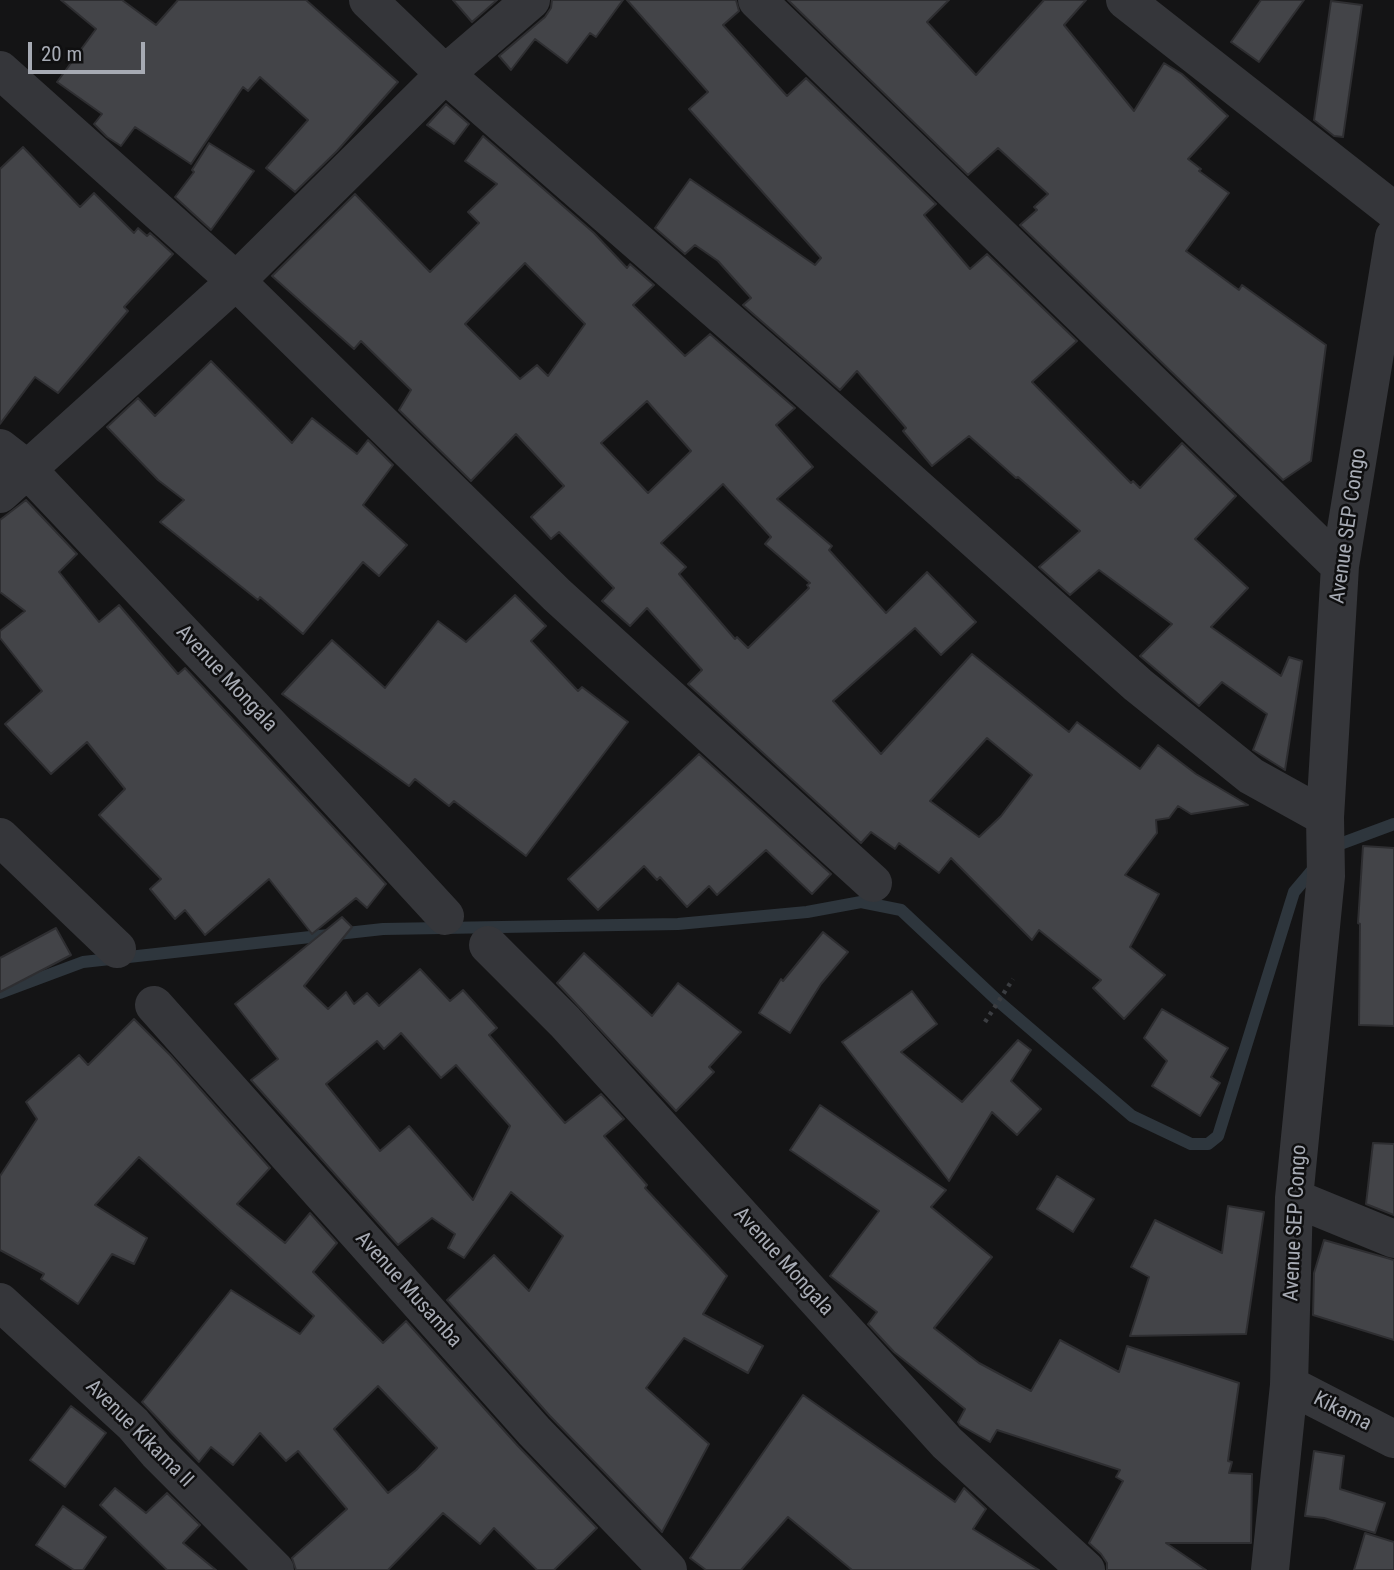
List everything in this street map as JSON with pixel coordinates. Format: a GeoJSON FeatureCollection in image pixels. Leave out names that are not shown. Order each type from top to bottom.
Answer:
{"type":"FeatureCollection","features":[{"type":"Feature","properties":{"kind":"street"},"geometry":{"type":"LineString","coordinates":[[368,0],[445,74],[794,378],[1138,685],[1251,776],[1325,817]]}},
{"type":"Feature","properties":{"kind":"street"},"geometry":{"type":"LineString","coordinates":[[9,470],[236,281],[445,74],[531,0]]}},
{"type":"Feature","properties":{"kind":"street"},"geometry":{"type":"LineString","coordinates":[[757,0],[1340,566]]}},
{"type":"Feature","properties":{"kind":"street"},"geometry":{"type":"LineString","coordinates":[[1125,0],[1394,211]]}},
{"type":"Feature","properties":{"kind":"street"},"geometry":{"type":"LineString","coordinates":[[0,70],[236,281],[557,595],[873,883]]}},
{"type":"Feature","properties":{"kind":"street","name":"Avenue SEP Congo"},"geometry":{"type":"LineString","coordinates":[[1270,1570],[1289,1385],[1294,1198],[1326,876],[1325,817],[1340,566],[1394,237]]}},
{"type":"Feature","properties":{"kind":"street","name":"Avenue Mongala"},"geometry":{"type":"LineString","coordinates":[[9,470],[241,694],[445,916]]}},
{"type":"Feature","properties":{"kind":"street"},"geometry":{"type":"LineString","coordinates":[[0,837],[117,949]]}},
{"type":"Feature","properties":{"kind":"street","name":"Avenue Mongala"},"geometry":{"type":"LineString","coordinates":[[488,945],[565,1022],[947,1443],[1086,1570]]}},
{"type":"Feature","properties":{"kind":"street","name":"Avenue Musamba"},"geometry":{"type":"LineString","coordinates":[[154,1004],[534,1431],[668,1570]]}},
{"type":"Feature","properties":{"kind":"street"},"geometry":{"type":"LineString","coordinates":[[1294,1198],[1394,1239]]}},
{"type":"Feature","properties":{"kind":"street","name":"Avenue Kikama II"},"geometry":{"type":"LineString","coordinates":[[0,1302],[133,1424],[157,1452],[275,1570]]}},
{"type":"Feature","properties":{"kind":"street","name":"Kikama"},"geometry":{"type":"LineString","coordinates":[[1289,1385],[1394,1438]]}},
{"type":"Feature","properties":{"kind":"path"},"geometry":{"type":"LineString","coordinates":[[985,1022],[1013,979]]}},
{"type":"Feature","properties":{"kind":"building"},"geometry":{"type":"Polygon","coordinates":[[[61,0],[122,0],[156,25],[178,0],[306,0],[398,82],[337,151],[295,192],[266,168],[308,120],[260,77],[248,91],[243,87],[191,164],[135,127],[121,146],[107,137],[94,124],[102,114],[57,82],[96,29],[61,0]]]}},
{"type":"Feature","properties":{"kind":"building"},"geometry":{"type":"Polygon","coordinates":[[[453,0],[497,0],[472,22],[453,0]]]}},
{"type":"Feature","properties":{"kind":"building"},"geometry":{"type":"Polygon","coordinates":[[[552,0],[623,0],[596,37],[590,33],[567,63],[535,39],[511,70],[499,56],[545,17],[551,8],[552,0]]]}},
{"type":"Feature","properties":{"kind":"building"},"geometry":{"type":"Polygon","coordinates":[[[627,0],[736,0],[739,11],[723,25],[787,96],[806,78],[936,204],[924,215],[970,269],[987,254],[1077,341],[1032,382],[1131,483],[1133,481],[1140,488],[1182,443],[1236,496],[1195,539],[1248,588],[1211,627],[1281,676],[1289,657],[1302,661],[1285,770],[1253,750],[1267,714],[1222,682],[1199,706],[1140,656],[1172,624],[1099,570],[1070,595],[1039,567],[1080,531],[1018,477],[969,436],[932,466],[903,431],[906,428],[857,371],[840,390],[743,305],[751,298],[718,261],[695,245],[685,254],[655,228],[690,179],[815,265],[821,258],[689,109],[708,92],[627,0]]]}},
{"type":"Feature","properties":{"kind":"building"},"geometry":{"type":"Polygon","coordinates":[[[788,0],[949,0],[927,22],[976,75],[1044,0],[1086,0],[1064,25],[1134,111],[1164,63],[1182,74],[1228,116],[1188,159],[1201,169],[1199,171],[1229,193],[1186,251],[1239,290],[1242,285],[1326,345],[1311,461],[1283,480],[1020,225],[1037,210],[1034,207],[1048,194],[998,148],[968,175],[788,0]]]}},
{"type":"Feature","properties":{"kind":"building"},"geometry":{"type":"Polygon","coordinates":[[[1261,0],[1304,0],[1259,62],[1231,42],[1261,0]]]}},
{"type":"Feature","properties":{"kind":"building"},"geometry":{"type":"Polygon","coordinates":[[[1331,1],[1362,5],[1343,137],[1334,136],[1314,120],[1331,1]]]}},
{"type":"Feature","properties":{"kind":"building"},"geometry":{"type":"Polygon","coordinates":[[[446,104],[469,124],[454,144],[427,125],[446,104]]]}},
{"type":"Feature","properties":{"kind":"building"},"geometry":{"type":"Polygon","coordinates":[[[483,136],[594,233],[627,268],[630,264],[654,285],[633,305],[685,356],[710,334],[795,408],[776,425],[813,467],[777,499],[832,546],[829,550],[886,613],[927,572],[976,622],[941,655],[915,628],[833,701],[881,754],[972,654],[1069,732],[1077,722],[1140,769],[1158,745],[1196,774],[1248,805],[1191,814],[1178,806],[1169,818],[1156,820],[1157,833],[1125,875],[1159,894],[1130,947],[1165,975],[1124,1019],[1093,988],[1101,980],[1039,930],[1032,940],[951,858],[939,873],[899,843],[895,849],[871,832],[861,843],[688,684],[702,670],[647,608],[630,626],[602,601],[614,588],[559,532],[551,539],[531,517],[564,486],[516,434],[471,481],[399,410],[411,390],[361,341],[354,349],[272,276],[355,194],[430,272],[479,223],[468,212],[497,184],[465,161],[483,136]],[[525,263],[465,324],[520,379],[537,365],[548,376],[585,324],[525,263]],[[647,401],[601,443],[648,493],[691,451],[647,401]],[[723,484],[661,543],[686,567],[679,574],[735,639],[737,637],[748,648],[809,588],[807,585],[810,583],[765,544],[771,537],[723,484]],[[987,738],[930,801],[979,837],[1001,816],[1032,775],[987,738]]]}},
{"type":"Feature","properties":{"kind":"building"},"geometry":{"type":"Polygon","coordinates":[[[209,143],[254,171],[211,230],[175,197],[194,172],[192,170],[209,143]]]}},
{"type":"Feature","properties":{"kind":"building"},"geometry":{"type":"Polygon","coordinates":[[[23,147],[80,207],[94,193],[134,233],[138,228],[147,236],[150,233],[173,254],[124,307],[128,311],[58,393],[35,377],[0,424],[0,169],[23,147]]]}},
{"type":"Feature","properties":{"kind":"building"},"geometry":{"type":"Polygon","coordinates":[[[211,361],[292,443],[312,418],[357,454],[368,440],[393,465],[363,505],[407,545],[379,576],[363,562],[303,634],[260,597],[258,600],[160,522],[184,500],[158,480],[107,427],[138,398],[155,416],[211,361]]]}},
{"type":"Feature","properties":{"kind":"building"},"geometry":{"type":"Polygon","coordinates":[[[26,500],[77,554],[59,572],[99,622],[119,605],[178,674],[185,668],[386,884],[367,908],[356,898],[312,934],[269,879],[205,935],[185,910],[175,919],[150,889],[161,879],[99,815],[125,789],[87,742],[51,774],[5,724],[42,691],[0,638],[0,631],[25,611],[0,592],[0,520],[26,500]]]}},
{"type":"Feature","properties":{"kind":"building"},"geometry":{"type":"Polygon","coordinates":[[[515,595],[546,626],[531,641],[578,691],[582,687],[628,722],[526,856],[454,801],[449,806],[415,779],[409,786],[282,694],[332,640],[385,688],[438,621],[466,642],[515,595]]]}},
{"type":"Feature","properties":{"kind":"building"},"geometry":{"type":"Polygon","coordinates":[[[699,754],[831,874],[812,894],[766,850],[717,895],[709,886],[687,907],[660,877],[657,880],[644,866],[598,910],[568,879],[699,754]]]}},
{"type":"Feature","properties":{"kind":"building"},"geometry":{"type":"Polygon","coordinates":[[[1363,846],[1394,848],[1394,1026],[1359,1025],[1358,923],[1363,846]]]}},
{"type":"Feature","properties":{"kind":"building"},"geometry":{"type":"Polygon","coordinates":[[[342,917],[352,927],[304,986],[328,1009],[346,992],[354,1004],[367,993],[379,1006],[420,969],[450,1001],[463,990],[497,1028],[489,1035],[565,1123],[601,1094],[624,1119],[604,1136],[647,1185],[645,1188],[727,1276],[703,1314],[763,1346],[748,1373],[684,1338],[646,1388],[709,1444],[662,1532],[550,1416],[447,1300],[494,1255],[529,1291],[563,1236],[511,1192],[464,1258],[448,1248],[455,1234],[432,1218],[398,1245],[251,1080],[278,1059],[235,1004],[342,917]],[[401,1033],[384,1049],[377,1041],[326,1084],[380,1151],[409,1126],[473,1200],[510,1126],[456,1065],[441,1078],[401,1033]]]}},
{"type":"Feature","properties":{"kind":"building"},"geometry":{"type":"Polygon","coordinates":[[[56,928],[71,955],[0,992],[0,958],[56,928]]]}},
{"type":"Feature","properties":{"kind":"building"},"geometry":{"type":"Polygon","coordinates":[[[823,932],[848,952],[821,984],[790,1033],[759,1013],[781,979],[783,981],[823,932]]]}},
{"type":"Feature","properties":{"kind":"building"},"geometry":{"type":"Polygon","coordinates":[[[584,953],[652,1016],[678,983],[741,1032],[709,1067],[714,1072],[676,1111],[557,983],[584,953]]]}},
{"type":"Feature","properties":{"kind":"building"},"geometry":{"type":"Polygon","coordinates":[[[912,991],[937,1024],[901,1052],[962,1102],[1018,1040],[1031,1050],[1011,1081],[1041,1109],[1017,1135],[992,1112],[949,1181],[842,1042],[912,991]]]}},
{"type":"Feature","properties":{"kind":"building"},"geometry":{"type":"Polygon","coordinates":[[[1162,1009],[1228,1048],[1211,1077],[1220,1083],[1200,1116],[1152,1086],[1167,1061],[1144,1038],[1162,1009]]]}},
{"type":"Feature","properties":{"kind":"building"},"geometry":{"type":"Polygon","coordinates":[[[134,1019],[170,1055],[270,1168],[237,1204],[285,1243],[310,1213],[337,1243],[313,1272],[383,1343],[406,1321],[518,1446],[597,1528],[554,1570],[537,1570],[494,1528],[480,1544],[443,1513],[388,1570],[296,1570],[292,1558],[347,1509],[298,1451],[286,1461],[260,1433],[233,1465],[211,1447],[199,1462],[142,1402],[231,1290],[300,1334],[314,1316],[139,1157],[95,1205],[147,1238],[134,1264],[112,1254],[78,1304],[41,1279],[44,1274],[0,1250],[0,1176],[37,1119],[26,1102],[79,1055],[88,1065],[134,1019]],[[378,1386],[334,1429],[388,1493],[437,1448],[378,1386]]]}},
{"type":"Feature","properties":{"kind":"building"},"geometry":{"type":"Polygon","coordinates":[[[820,1105],[946,1190],[931,1207],[992,1257],[934,1328],[979,1363],[1031,1391],[1060,1340],[1119,1372],[1127,1346],[1239,1383],[1228,1461],[1232,1462],[1229,1473],[1252,1474],[1251,1543],[1166,1543],[1206,1570],[1107,1570],[1107,1563],[1101,1554],[1089,1543],[1123,1481],[1116,1477],[1120,1470],[997,1430],[990,1442],[960,1425],[958,1422],[965,1409],[894,1352],[868,1324],[877,1312],[830,1276],[879,1211],[790,1150],[820,1105]]]}},
{"type":"Feature","properties":{"kind":"building"},"geometry":{"type":"Polygon","coordinates":[[[1373,1143],[1394,1144],[1394,1215],[1366,1204],[1373,1143]]]}},
{"type":"Feature","properties":{"kind":"building"},"geometry":{"type":"Polygon","coordinates":[[[1057,1176],[1094,1199],[1073,1232],[1037,1209],[1057,1176]]]}},
{"type":"Feature","properties":{"kind":"building"},"geometry":{"type":"Polygon","coordinates":[[[1228,1206],[1264,1212],[1246,1334],[1130,1336],[1149,1277],[1131,1267],[1155,1220],[1222,1253],[1228,1206]]]}},
{"type":"Feature","properties":{"kind":"building"},"geometry":{"type":"Polygon","coordinates":[[[1324,1240],[1394,1260],[1394,1340],[1313,1315],[1314,1273],[1324,1240]]]}},
{"type":"Feature","properties":{"kind":"building"},"geometry":{"type":"Polygon","coordinates":[[[803,1395],[955,1502],[964,1488],[986,1509],[973,1529],[1039,1570],[852,1570],[788,1517],[741,1570],[706,1570],[690,1558],[803,1395]]]}},
{"type":"Feature","properties":{"kind":"building"},"geometry":{"type":"Polygon","coordinates":[[[71,1406],[106,1433],[65,1487],[30,1460],[71,1406]]]}},
{"type":"Feature","properties":{"kind":"building"},"geometry":{"type":"Polygon","coordinates":[[[1314,1451],[1344,1456],[1340,1489],[1385,1503],[1375,1533],[1324,1518],[1305,1516],[1314,1451]]]}},
{"type":"Feature","properties":{"kind":"building"},"geometry":{"type":"Polygon","coordinates":[[[115,1488],[146,1513],[167,1493],[200,1525],[183,1543],[216,1570],[167,1570],[100,1505],[115,1488]]]}},
{"type":"Feature","properties":{"kind":"building"},"geometry":{"type":"Polygon","coordinates":[[[63,1506],[106,1537],[83,1570],[74,1570],[36,1545],[63,1506]]]}},
{"type":"Feature","properties":{"kind":"building"},"geometry":{"type":"Polygon","coordinates":[[[1365,1533],[1394,1542],[1394,1570],[1354,1570],[1365,1533]]]}},
{"type":"Feature","properties":{"kind":"waterway"},"geometry":{"type":"LineString","coordinates":[[1332,847],[1394,824]]}},
{"type":"Feature","properties":{"kind":"waterway"},"geometry":{"type":"LineString","coordinates":[[0,993],[83,962],[383,929],[678,924],[807,912],[861,902],[901,910],[998,1001],[1132,1116],[1191,1144],[1208,1144],[1218,1136],[1294,892],[1316,866]]}}]}
